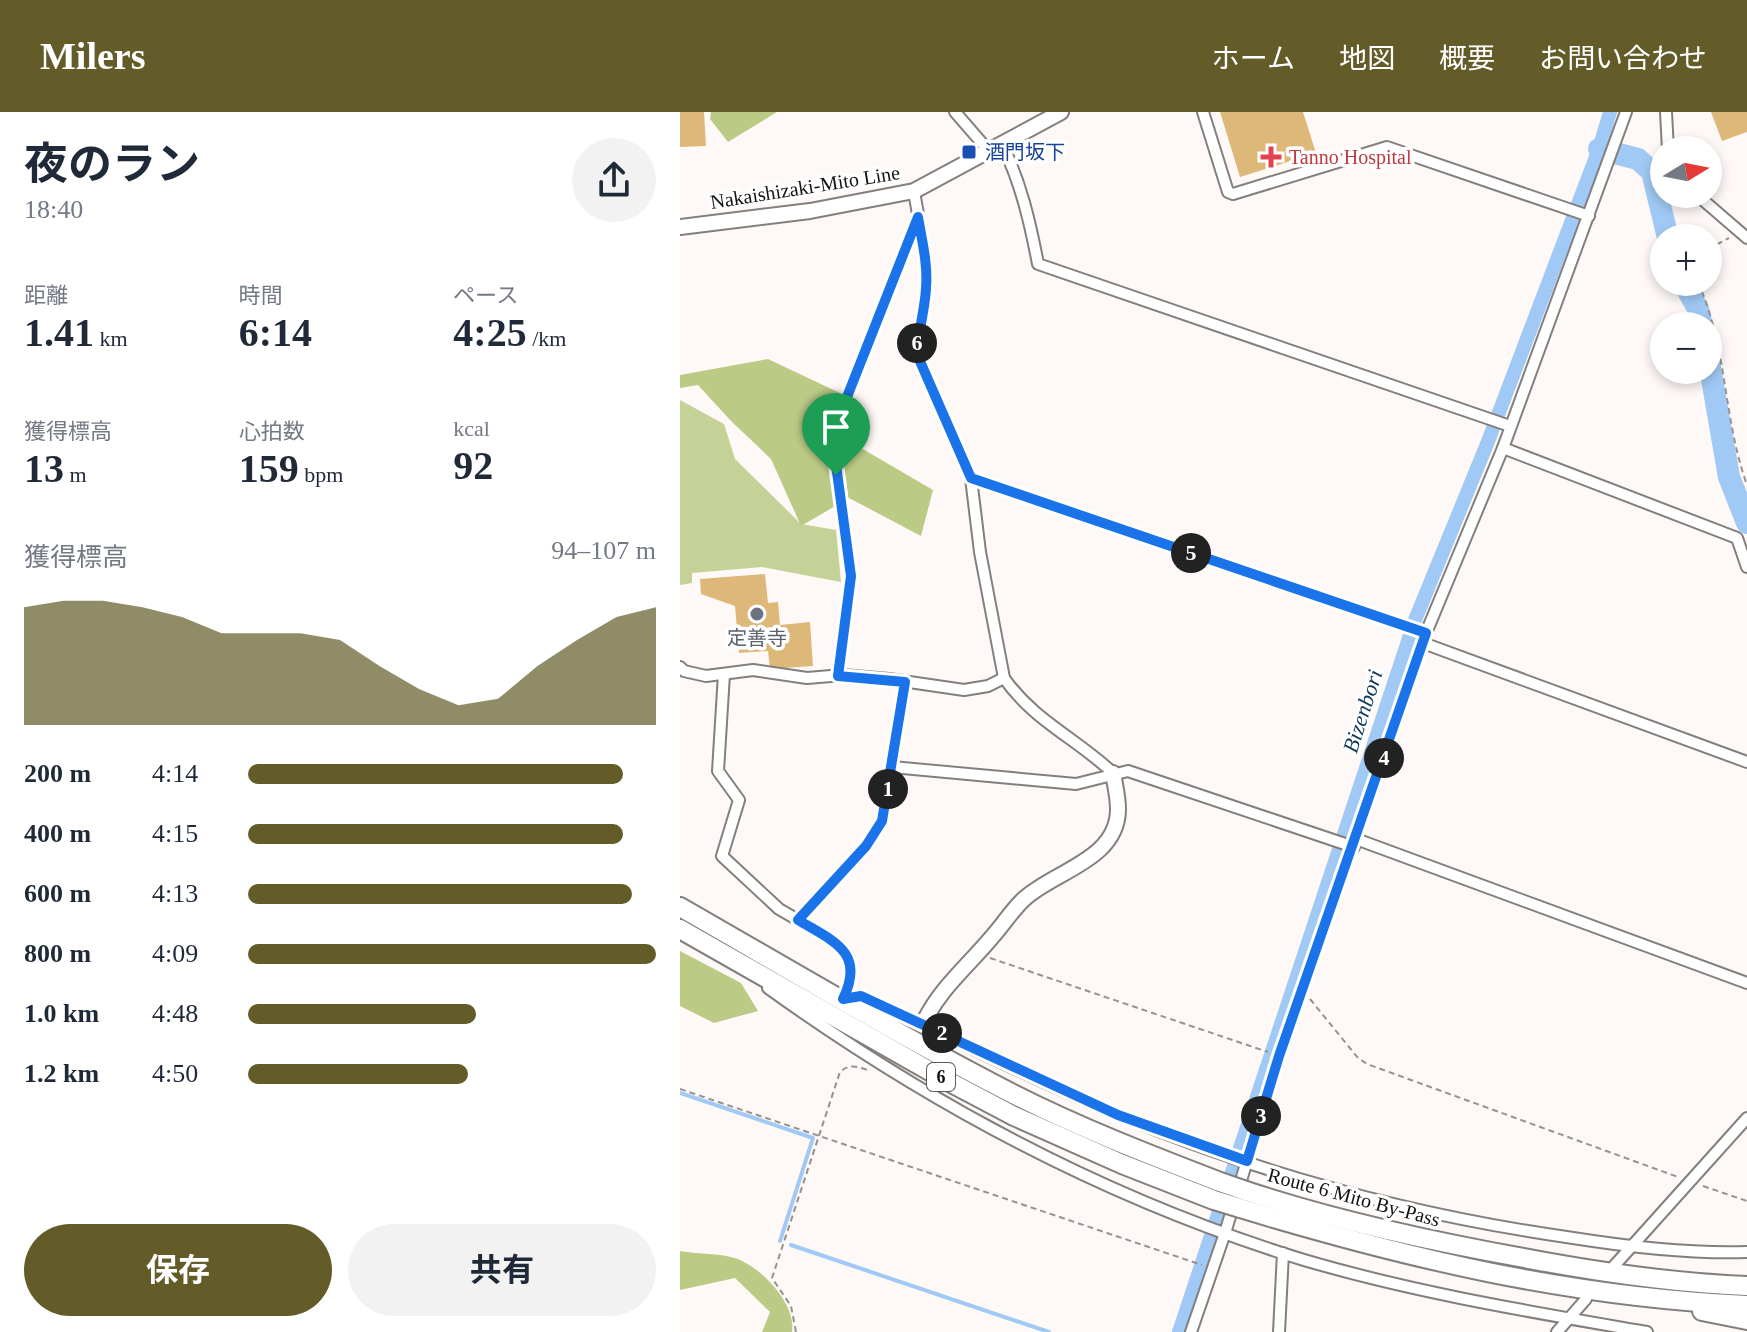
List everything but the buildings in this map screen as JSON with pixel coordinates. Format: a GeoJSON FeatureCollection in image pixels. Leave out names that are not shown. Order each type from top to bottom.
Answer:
{"type":"FeatureCollection","features":[{"type":"Feature","properties":{"kind":"highway","name":"Route 6 Mito By-Pass"},"geometry":{"type":"LineString","coordinates":[[680,907],[919,1044],[1217,1191]]}},
{"type":"Feature","properties":{"kind":"highway","name":"Route 6 Mito By-Pass"},"geometry":{"type":"LineString","coordinates":[[680,929],[942,1078],[1014,1116],[1122,1164],[1217,1191],[1352,1242],[1439,1263],[1529,1281],[1669,1300],[1747,1305]]}},
{"type":"Feature","properties":{"kind":"highway","name":"Route 6 Mito By-Pass"},"geometry":{"type":"LineString","coordinates":[[1243,1200],[1308,1211],[1421,1240],[1634,1277],[1747,1286]]}},
{"type":"Feature","properties":{"kind":"highway"},"geometry":{"type":"LineString","coordinates":[[1634,1277],[1747,1278]]}},
{"type":"Feature","properties":{"kind":"highway"},"geometry":{"type":"LineString","coordinates":[[1669,1300],[1711,1314],[1747,1320]]}},
{"type":"Feature","properties":{"kind":"main road","name":"Nakaishizaki-Mito Line"},"geometry":{"type":"LineString","coordinates":[[680,227],[810,211],[914,191],[1061,112]]}},
{"type":"Feature","properties":{"kind":"main road"},"geometry":{"type":"LineString","coordinates":[[923,1024],[944,988],[1023,900],[1102,848],[1115,827],[1119,813],[1113,773]]}},
{"type":"Feature","properties":{"kind":"street"},"geometry":{"type":"LineString","coordinates":[[955,112],[995,147],[1017,175],[1038,264],[1507,425]]}},
{"type":"Feature","properties":{"kind":"street"},"geometry":{"type":"LineString","coordinates":[[1203,112],[1228,192],[1233,194],[1387,147],[1586,215]]}},
{"type":"Feature","properties":{"kind":"street"},"geometry":{"type":"LineString","coordinates":[[1191,1332],[1244,1160],[1423,636],[1503,448],[1507,425],[1626,112]]}},
{"type":"Feature","properties":{"kind":"street"},"geometry":{"type":"LineString","coordinates":[[1666,112],[1667,136]]}},
{"type":"Feature","properties":{"kind":"street"},"geometry":{"type":"LineString","coordinates":[[914,191],[927,268],[917,345],[919,359],[971,478],[980,552],[1004,678],[1013,692],[1055,730],[1101,761],[1113,773]]}},
{"type":"Feature","properties":{"kind":"street"},"geometry":{"type":"LineString","coordinates":[[1714,208],[1745,232]]}},
{"type":"Feature","properties":{"kind":"street"},"geometry":{"type":"LineString","coordinates":[[1503,448],[1737,538],[1747,567]]}},
{"type":"Feature","properties":{"kind":"street"},"geometry":{"type":"LineString","coordinates":[[971,478],[1407,627],[1423,636],[1747,762]]}},
{"type":"Feature","properties":{"kind":"street"},"geometry":{"type":"LineString","coordinates":[[680,667],[684,671],[706,676],[753,670],[807,678],[838,676],[974,689],[1004,678]]}},
{"type":"Feature","properties":{"kind":"street"},"geometry":{"type":"LineString","coordinates":[[724,674],[718,771],[739,800],[722,856],[779,909],[841,946],[852,971],[851,983],[843,999]]}},
{"type":"Feature","properties":{"kind":"street"},"geometry":{"type":"LineString","coordinates":[[798,920],[874,836],[885,812],[905,682]]}},
{"type":"Feature","properties":{"kind":"street"},"geometry":{"type":"LineString","coordinates":[[892,767],[1076,784],[1128,771],[1353,844],[1747,983]]}},
{"type":"Feature","properties":{"kind":"street"},"geometry":{"type":"LineString","coordinates":[[725,955],[815,1022],[900,1077],[1030,1151],[1206,1227],[1283,1253],[1393,1283],[1519,1310],[1647,1332]]}},
{"type":"Feature","properties":{"kind":"street"},"geometry":{"type":"LineString","coordinates":[[843,999],[861,996],[1118,1115],[1244,1160],[1362,1196],[1472,1222],[1630,1247],[1747,1252]]}},
{"type":"Feature","properties":{"kind":"street"},"geometry":{"type":"LineString","coordinates":[[1614,1266],[1747,1118]]}},
{"type":"Feature","properties":{"kind":"street"},"geometry":{"type":"LineString","coordinates":[[1279,1332],[1283,1253]]}},
{"type":"Feature","properties":{"kind":"street"},"geometry":{"type":"LineString","coordinates":[[1557,1332],[1586,1299]]}},
{"type":"Feature","properties":{"kind":"path"},"geometry":{"type":"LineString","coordinates":[[838,676],[851,576],[832,435],[918,217]]}},
{"type":"Feature","properties":{"kind":"path"},"geometry":{"type":"LineString","coordinates":[[1722,243],[1745,232]]}},
{"type":"Feature","properties":{"kind":"path"},"geometry":{"type":"LineString","coordinates":[[1703,296],[1714,324],[1738,460],[1747,485]]}},
{"type":"Feature","properties":{"kind":"path"},"geometry":{"type":"LineString","coordinates":[[977,954],[1265,1051]]}},
{"type":"Feature","properties":{"kind":"path"},"geometry":{"type":"LineString","coordinates":[[1304,990],[1358,1058],[1367,1064],[1747,1201]]}},
{"type":"Feature","properties":{"kind":"path"},"geometry":{"type":"LineString","coordinates":[[796,1332],[791,1306],[772,1278],[840,1072],[854,1065],[892,1078],[900,1077]]}},
{"type":"Feature","properties":{"kind":"path"},"geometry":{"type":"LineString","coordinates":[[680,1089],[1206,1267]]}},
{"type":"Feature","properties":{"kind":"green space"},"geometry":{"type":"Polygon","coordinates":[[[711,112],[777,112],[728,142],[710,119],[711,112]]]}},
{"type":"Feature","properties":{"kind":"green space"},"geometry":{"type":"Polygon","coordinates":[[[768,359],[842,394],[822,448],[851,458],[861,448],[933,490],[921,536],[849,498],[801,526],[771,459],[698,385],[680,388],[680,375],[768,359]]]}},
{"type":"Feature","properties":{"kind":"green space"},"geometry":{"type":"Polygon","coordinates":[[[680,400],[724,424],[735,459],[801,524],[836,530],[841,582],[762,567],[692,573],[692,583],[680,585],[680,400]]]}},
{"type":"Feature","properties":{"kind":"green space"},"geometry":{"type":"Polygon","coordinates":[[[680,951],[741,983],[758,1011],[714,1023],[680,1006],[680,951]]]}},
{"type":"Feature","properties":{"kind":"green space"},"geometry":{"type":"Polygon","coordinates":[[[680,1251],[731,1257],[753,1267],[782,1297],[792,1321],[792,1332],[762,1332],[770,1312],[735,1278],[680,1290],[680,1251]]]}},
{"type":"Feature","properties":{"kind":"waterway","name":"Bizenbori"},"geometry":{"type":"LineString","coordinates":[[1179,1332],[1415,620],[1487,444],[1599,149],[1610,112]]}},
{"type":"Feature","properties":{"kind":"waterway"},"geometry":{"type":"LineString","coordinates":[[1599,149],[1638,159],[1652,172],[1665,224]]}},
{"type":"Feature","properties":{"kind":"waterway"},"geometry":{"type":"LineString","coordinates":[[1691,296],[1699,312]]}},
{"type":"Feature","properties":{"kind":"waterway"},"geometry":{"type":"LineString","coordinates":[[1713,384],[1729,477],[1747,523]]}},
{"type":"Feature","properties":{"kind":"waterway"},"geometry":{"type":"LineString","coordinates":[[680,1093],[813,1138],[780,1241]]}},
{"type":"Feature","properties":{"kind":"waterway"},"geometry":{"type":"LineString","coordinates":[[791,1245],[1049,1332]]}},
{"type":"Feature","properties":{"kind":"place","name":"酒門坂下"},"geometry":{"type":"Point","coordinates":[969,152]}},
{"type":"Feature","properties":{"kind":"place","name":"Tanno Hospital"},"geometry":{"type":"Point","coordinates":[1271,157]}},
{"type":"Feature","properties":{"kind":"place","name":"定善寺"},"geometry":{"type":"Point","coordinates":[757,614]}},
{"type":"Feature","properties":{"kind":"route"},"geometry":{"type":"LineString","coordinates":[[918,217],[927,268],[917,345],[919,359],[971,478],[1426,633],[1279,1056],[1247,1161],[1118,1115],[861,996],[843,999],[851,983],[852,971],[847,956],[841,946],[798,920],[866,846],[882,821],[905,682],[838,676],[851,576],[836,475],[832,435],[918,217]]}}]}
